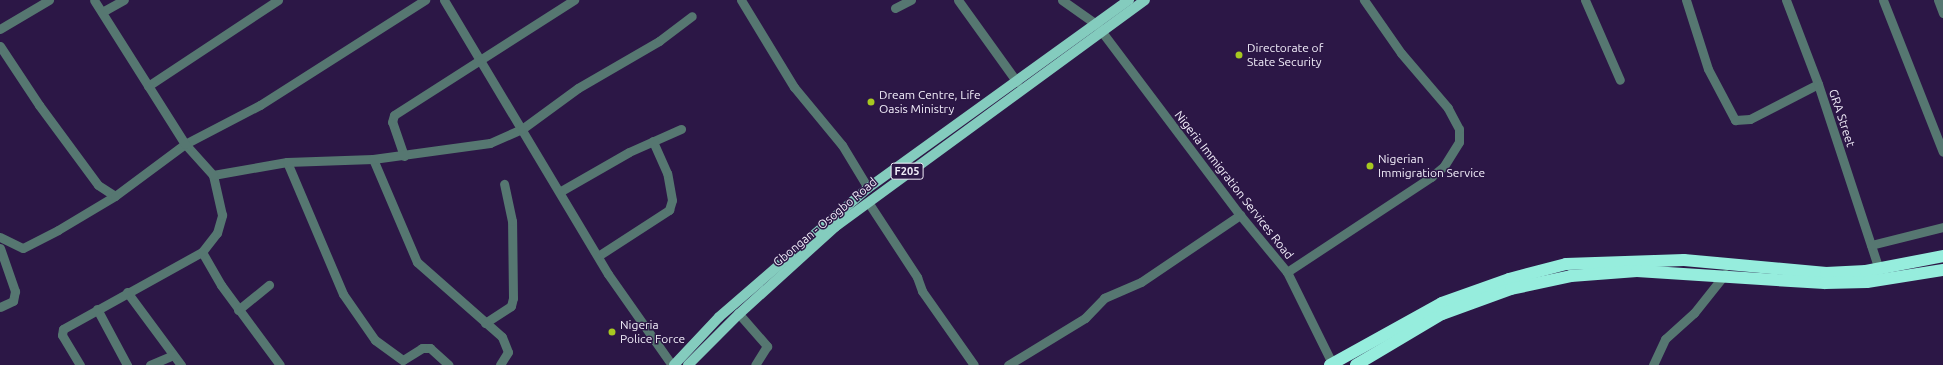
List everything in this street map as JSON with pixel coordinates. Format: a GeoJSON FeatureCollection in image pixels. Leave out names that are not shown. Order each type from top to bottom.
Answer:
{"type":"FeatureCollection","features":[{"type":"Feature","properties":{"kind":"highway"},"geometry":{"type":"LineString","coordinates":[[1331,364],[1442,303],[1509,278],[1566,264],[1684,260],[1826,273],[1879,269],[1943,256]]}},
{"type":"Feature","properties":{"kind":"highway"},"geometry":{"type":"LineString","coordinates":[[1356,365],[1442,314],[1511,289],[1571,276],[1637,271],[1725,274],[1832,283],[1867,282],[1943,270]]}},
{"type":"Feature","properties":{"kind":"main road","name":"Gbongan - Osogbo Road"},"geometry":{"type":"LineString","coordinates":[[688,365],[739,314],[868,202],[1099,28],[1129,0]]}},
{"type":"Feature","properties":{"kind":"main road","name":"Gbongan - Osogbo Road"},"geometry":{"type":"LineString","coordinates":[[673,365],[731,307],[868,188],[1017,82],[1099,28],[1145,0]]}},
{"type":"Feature","properties":{"kind":"street"},"geometry":{"type":"LineString","coordinates":[[0,29],[49,0]]}},
{"type":"Feature","properties":{"kind":"street"},"geometry":{"type":"LineString","coordinates":[[80,365],[62,335],[63,329],[97,308],[202,252],[221,223],[221,203],[213,175],[185,144],[94,0]]}},
{"type":"Feature","properties":{"kind":"street"},"geometry":{"type":"LineString","coordinates":[[102,12],[124,0]]}},
{"type":"Feature","properties":{"kind":"street"},"geometry":{"type":"LineString","coordinates":[[148,86],[278,0]]}},
{"type":"Feature","properties":{"kind":"street"},"geometry":{"type":"LineString","coordinates":[[0,237],[23,248],[115,196],[185,144],[260,105],[425,0]]}},
{"type":"Feature","properties":{"kind":"street"},"geometry":{"type":"LineString","coordinates":[[444,0],[561,191],[598,256],[656,346],[673,365]]}},
{"type":"Feature","properties":{"kind":"street"},"geometry":{"type":"LineString","coordinates":[[404,156],[392,122],[394,114],[480,58],[574,0]]}},
{"type":"Feature","properties":{"kind":"street"},"geometry":{"type":"LineString","coordinates":[[741,0],[794,87],[860,170],[868,188]]}},
{"type":"Feature","properties":{"kind":"street"},"geometry":{"type":"LineString","coordinates":[[895,8],[911,0]]}},
{"type":"Feature","properties":{"kind":"street"},"geometry":{"type":"LineString","coordinates":[[958,0],[1017,82]]}},
{"type":"Feature","properties":{"kind":"street","name":"Nigeria Immigration Services Road"},"geometry":{"type":"LineString","coordinates":[[1062,0],[1099,28],[1240,215],[1287,272],[1331,364]]}},
{"type":"Feature","properties":{"kind":"street"},"geometry":{"type":"LineString","coordinates":[[1287,272],[1431,177],[1444,166],[1458,142],[1459,129],[1448,108],[1401,53],[1364,0]]}},
{"type":"Feature","properties":{"kind":"street"},"geometry":{"type":"LineString","coordinates":[[1585,0],[1620,80]]}},
{"type":"Feature","properties":{"kind":"street"},"geometry":{"type":"LineString","coordinates":[[1686,0],[1708,69],[1735,120],[1750,119],[1818,84]]}},
{"type":"Feature","properties":{"kind":"street","name":"GRA Street"},"geometry":{"type":"LineString","coordinates":[[1786,0],[1818,84],[1879,269]]}},
{"type":"Feature","properties":{"kind":"street"},"geometry":{"type":"LineString","coordinates":[[1883,0],[1943,152]]}},
{"type":"Feature","properties":{"kind":"street"},"geometry":{"type":"LineString","coordinates":[[1938,0],[1943,13]]}},
{"type":"Feature","properties":{"kind":"street"},"geometry":{"type":"LineString","coordinates":[[213,175],[287,162],[373,159],[477,146],[522,129],[578,88],[659,41],[692,16]]}},
{"type":"Feature","properties":{"kind":"street"},"geometry":{"type":"LineString","coordinates":[[0,46],[39,106],[98,184],[115,196]]}},
{"type":"Feature","properties":{"kind":"street"},"geometry":{"type":"LineString","coordinates":[[561,191],[653,141],[682,129]]}},
{"type":"Feature","properties":{"kind":"street"},"geometry":{"type":"LineString","coordinates":[[598,256],[669,210],[672,200],[667,173],[653,141]]}},
{"type":"Feature","properties":{"kind":"street"},"geometry":{"type":"LineString","coordinates":[[373,159],[417,262],[502,337],[507,347],[506,358],[500,365]]}},
{"type":"Feature","properties":{"kind":"street"},"geometry":{"type":"LineString","coordinates":[[287,162],[343,294],[375,340],[404,360],[422,348],[430,348],[449,365]]}},
{"type":"Feature","properties":{"kind":"street"},"geometry":{"type":"LineString","coordinates":[[485,323],[511,306],[514,298],[512,221],[504,184]]}},
{"type":"Feature","properties":{"kind":"street"},"geometry":{"type":"LineString","coordinates":[[868,202],[917,277],[922,291],[974,365]]}},
{"type":"Feature","properties":{"kind":"street"},"geometry":{"type":"LineString","coordinates":[[1008,365],[1085,318],[1104,298],[1141,282],[1240,215]]}},
{"type":"Feature","properties":{"kind":"street"},"geometry":{"type":"LineString","coordinates":[[1871,245],[1943,227]]}},
{"type":"Feature","properties":{"kind":"street"},"geometry":{"type":"LineString","coordinates":[[0,248],[15,291],[13,301],[0,306]]}},
{"type":"Feature","properties":{"kind":"street"},"geometry":{"type":"LineString","coordinates":[[202,252],[238,310],[280,365]]}},
{"type":"Feature","properties":{"kind":"street"},"geometry":{"type":"LineString","coordinates":[[1653,365],[1665,339],[1694,313],[1725,274]]}},
{"type":"Feature","properties":{"kind":"street"},"geometry":{"type":"LineString","coordinates":[[238,310],[269,285]]}},
{"type":"Feature","properties":{"kind":"street"},"geometry":{"type":"LineString","coordinates":[[128,292],[181,365]]}},
{"type":"Feature","properties":{"kind":"street"},"geometry":{"type":"LineString","coordinates":[[97,308],[127,365]]}},
{"type":"Feature","properties":{"kind":"street"},"geometry":{"type":"LineString","coordinates":[[739,314],[767,346],[755,365]]}},
{"type":"Feature","properties":{"kind":"street"},"geometry":{"type":"LineString","coordinates":[[150,365],[173,355]]}},
{"type":"Feature","properties":{"kind":"place","name":"Directorate of State Security"},"geometry":{"type":"Point","coordinates":[1239,55]}},
{"type":"Feature","properties":{"kind":"place","name":"Dream Centre, Life Oasis Ministry"},"geometry":{"type":"Point","coordinates":[871,102]}},
{"type":"Feature","properties":{"kind":"place","name":"Nigerian Immigration Service"},"geometry":{"type":"Point","coordinates":[1370,166]}},
{"type":"Feature","properties":{"kind":"place","name":"Nigeria Police Force"},"geometry":{"type":"Point","coordinates":[612,332]}}]}
